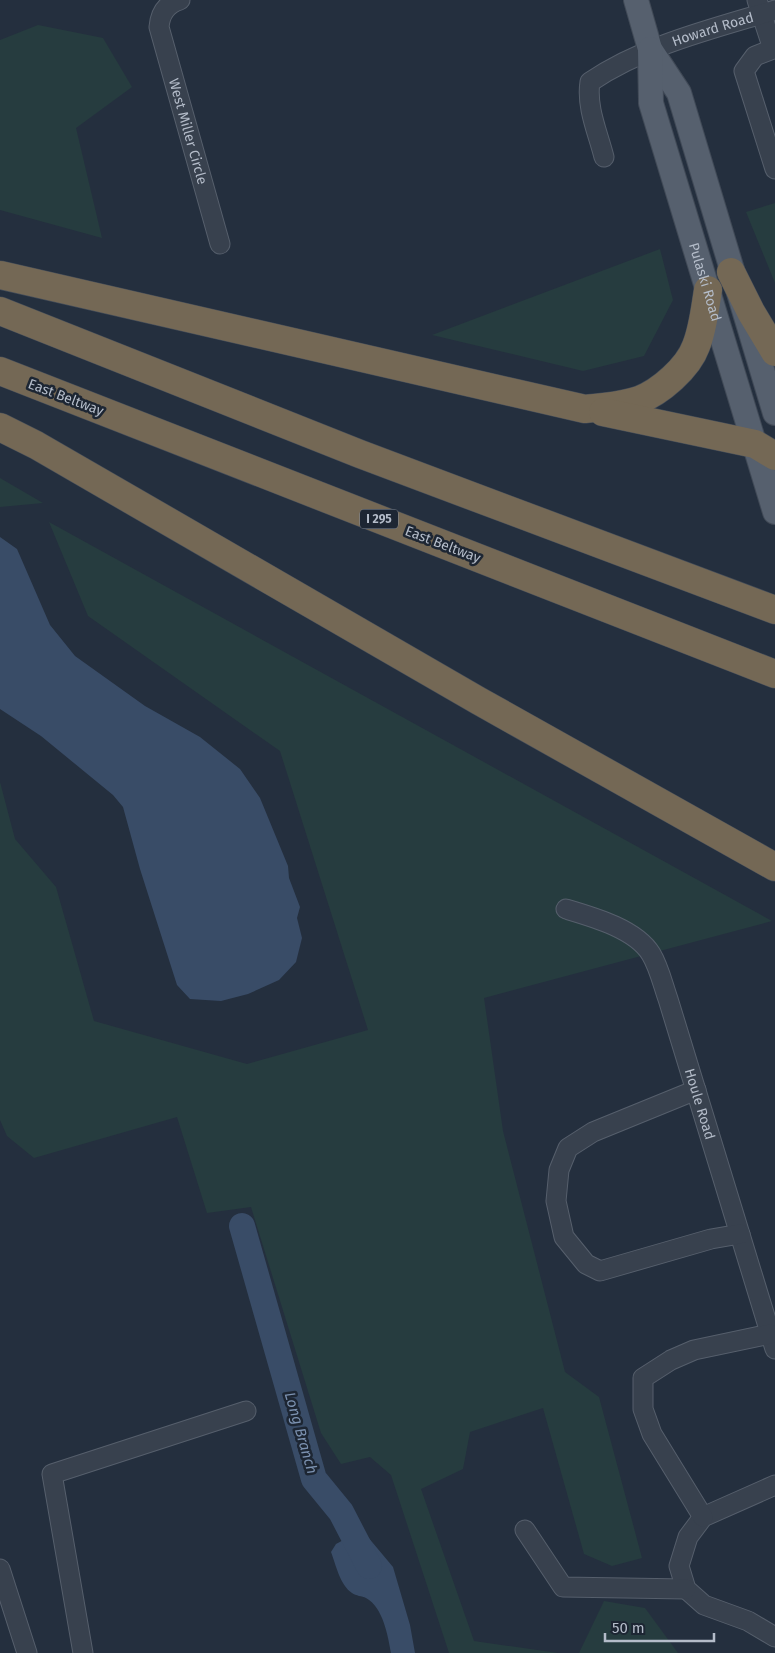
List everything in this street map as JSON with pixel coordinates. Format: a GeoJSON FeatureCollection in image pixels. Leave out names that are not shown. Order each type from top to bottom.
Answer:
{"type":"FeatureCollection","features":[{"type":"Feature","properties":{"kind":"highway"},"geometry":{"type":"LineString","coordinates":[[731,272],[751,312],[775,352]]}},
{"type":"Feature","properties":{"kind":"highway"},"geometry":{"type":"LineString","coordinates":[[0,275],[586,409],[768,454]]}},
{"type":"Feature","properties":{"kind":"highway"},"geometry":{"type":"LineString","coordinates":[[586,409],[627,404],[640,400],[676,375],[696,347],[708,290]]}},
{"type":"Feature","properties":{"kind":"highway"},"geometry":{"type":"LineString","coordinates":[[0,311],[360,454],[775,610]]}},
{"type":"Feature","properties":{"kind":"highway","name":"East Beltway"},"geometry":{"type":"LineString","coordinates":[[0,371],[767,671]]}},
{"type":"Feature","properties":{"kind":"highway"},"geometry":{"type":"LineString","coordinates":[[0,427],[36,445],[462,691],[775,867]]}},
{"type":"Feature","properties":{"kind":"main road","name":"Pulaski Road"},"geometry":{"type":"LineString","coordinates":[[636,0],[650,49],[651,102],[708,290],[768,454],[775,512]]}},
{"type":"Feature","properties":{"kind":"main road","name":"Pulaski Road"},"geometry":{"type":"LineString","coordinates":[[650,49],[679,93],[731,272],[775,413]]}},
{"type":"Feature","properties":{"kind":"street","name":"West Miller Circle"},"geometry":{"type":"LineString","coordinates":[[180,0],[166,6],[160,17],[159,27],[220,244]]}},
{"type":"Feature","properties":{"kind":"street","name":"Howard Road"},"geometry":{"type":"LineString","coordinates":[[604,157],[590,104],[588,92],[590,82],[622,62],[650,49],[764,8]]}},
{"type":"Feature","properties":{"kind":"street"},"geometry":{"type":"LineString","coordinates":[[764,8],[774,49],[754,56],[744,71],[775,169]]}},
{"type":"Feature","properties":{"kind":"street","name":"Houle Road"},"geometry":{"type":"LineString","coordinates":[[566,909],[618,927],[643,944],[652,955],[668,999],[773,1341]]}},
{"type":"Feature","properties":{"kind":"street"},"geometry":{"type":"LineString","coordinates":[[696,1090],[593,1132],[568,1148],[559,1170],[556,1201],[564,1237],[586,1264],[600,1271],[711,1239],[740,1234]]}},
{"type":"Feature","properties":{"kind":"street"},"geometry":{"type":"LineString","coordinates":[[703,1517],[652,1434],[643,1409],[643,1378],[671,1360],[694,1350],[773,1341]]}},
{"type":"Feature","properties":{"kind":"street"},"geometry":{"type":"LineString","coordinates":[[83,1653],[52,1474],[246,1411]]}},
{"type":"Feature","properties":{"kind":"street"},"geometry":{"type":"LineString","coordinates":[[775,1485],[703,1517],[688,1537],[679,1566],[686,1589],[704,1605],[748,1621],[775,1637]]}},
{"type":"Feature","properties":{"kind":"street"},"geometry":{"type":"LineString","coordinates":[[525,1530],[563,1587],[686,1589]]}},
{"type":"Feature","properties":{"kind":"street"},"geometry":{"type":"LineString","coordinates":[[0,1569],[27,1653]]}},
{"type":"Feature","properties":{"kind":"green space"},"geometry":{"type":"Polygon","coordinates":[[[38,25],[103,38],[132,87],[76,128],[102,238],[0,210],[0,40],[38,25]]]}},
{"type":"Feature","properties":{"kind":"green space"},"geometry":{"type":"Polygon","coordinates":[[[775,203],[775,283],[746,212],[775,203]]]}},
{"type":"Feature","properties":{"kind":"green space"},"geometry":{"type":"Polygon","coordinates":[[[660,249],[673,300],[644,356],[583,371],[432,335],[660,249]]]}},
{"type":"Feature","properties":{"kind":"green space"},"geometry":{"type":"Polygon","coordinates":[[[0,478],[43,503],[0,507],[0,478]]]}},
{"type":"Feature","properties":{"kind":"green space"},"geometry":{"type":"Polygon","coordinates":[[[49,522],[772,921],[484,998],[503,1131],[565,1372],[599,1397],[642,1558],[612,1566],[584,1554],[543,1408],[470,1432],[463,1469],[421,1489],[474,1641],[558,1653],[449,1653],[391,1475],[370,1457],[341,1464],[321,1433],[251,1207],[207,1213],[177,1117],[34,1158],[7,1136],[0,1120],[0,782],[15,839],[56,887],[94,1021],[247,1064],[368,1030],[280,751],[88,616],[49,522]]]}},
{"type":"Feature","properties":{"kind":"green space"},"geometry":{"type":"Polygon","coordinates":[[[604,1601],[645,1608],[678,1653],[579,1653],[604,1601]]]}},
{"type":"Feature","properties":{"kind":"water"},"geometry":{"type":"Polygon","coordinates":[[[0,537],[17,549],[50,625],[75,656],[145,706],[200,737],[240,769],[260,798],[288,866],[289,878],[300,907],[297,918],[302,938],[296,962],[279,980],[248,994],[221,1001],[190,999],[177,985],[140,869],[123,807],[113,795],[41,736],[0,709],[0,537]]]}},
{"type":"Feature","properties":{"kind":"water"},"geometry":{"type":"Polygon","coordinates":[[[362,1530],[393,1567],[410,1625],[415,1653],[391,1653],[384,1622],[377,1608],[366,1598],[354,1594],[348,1589],[339,1574],[331,1552],[336,1544],[362,1530]]]}},
{"type":"Feature","properties":{"kind":"waterway","name":"Long Branch"},"geometry":{"type":"LineString","coordinates":[[242,1226],[314,1479],[341,1512],[369,1566]]}}]}
